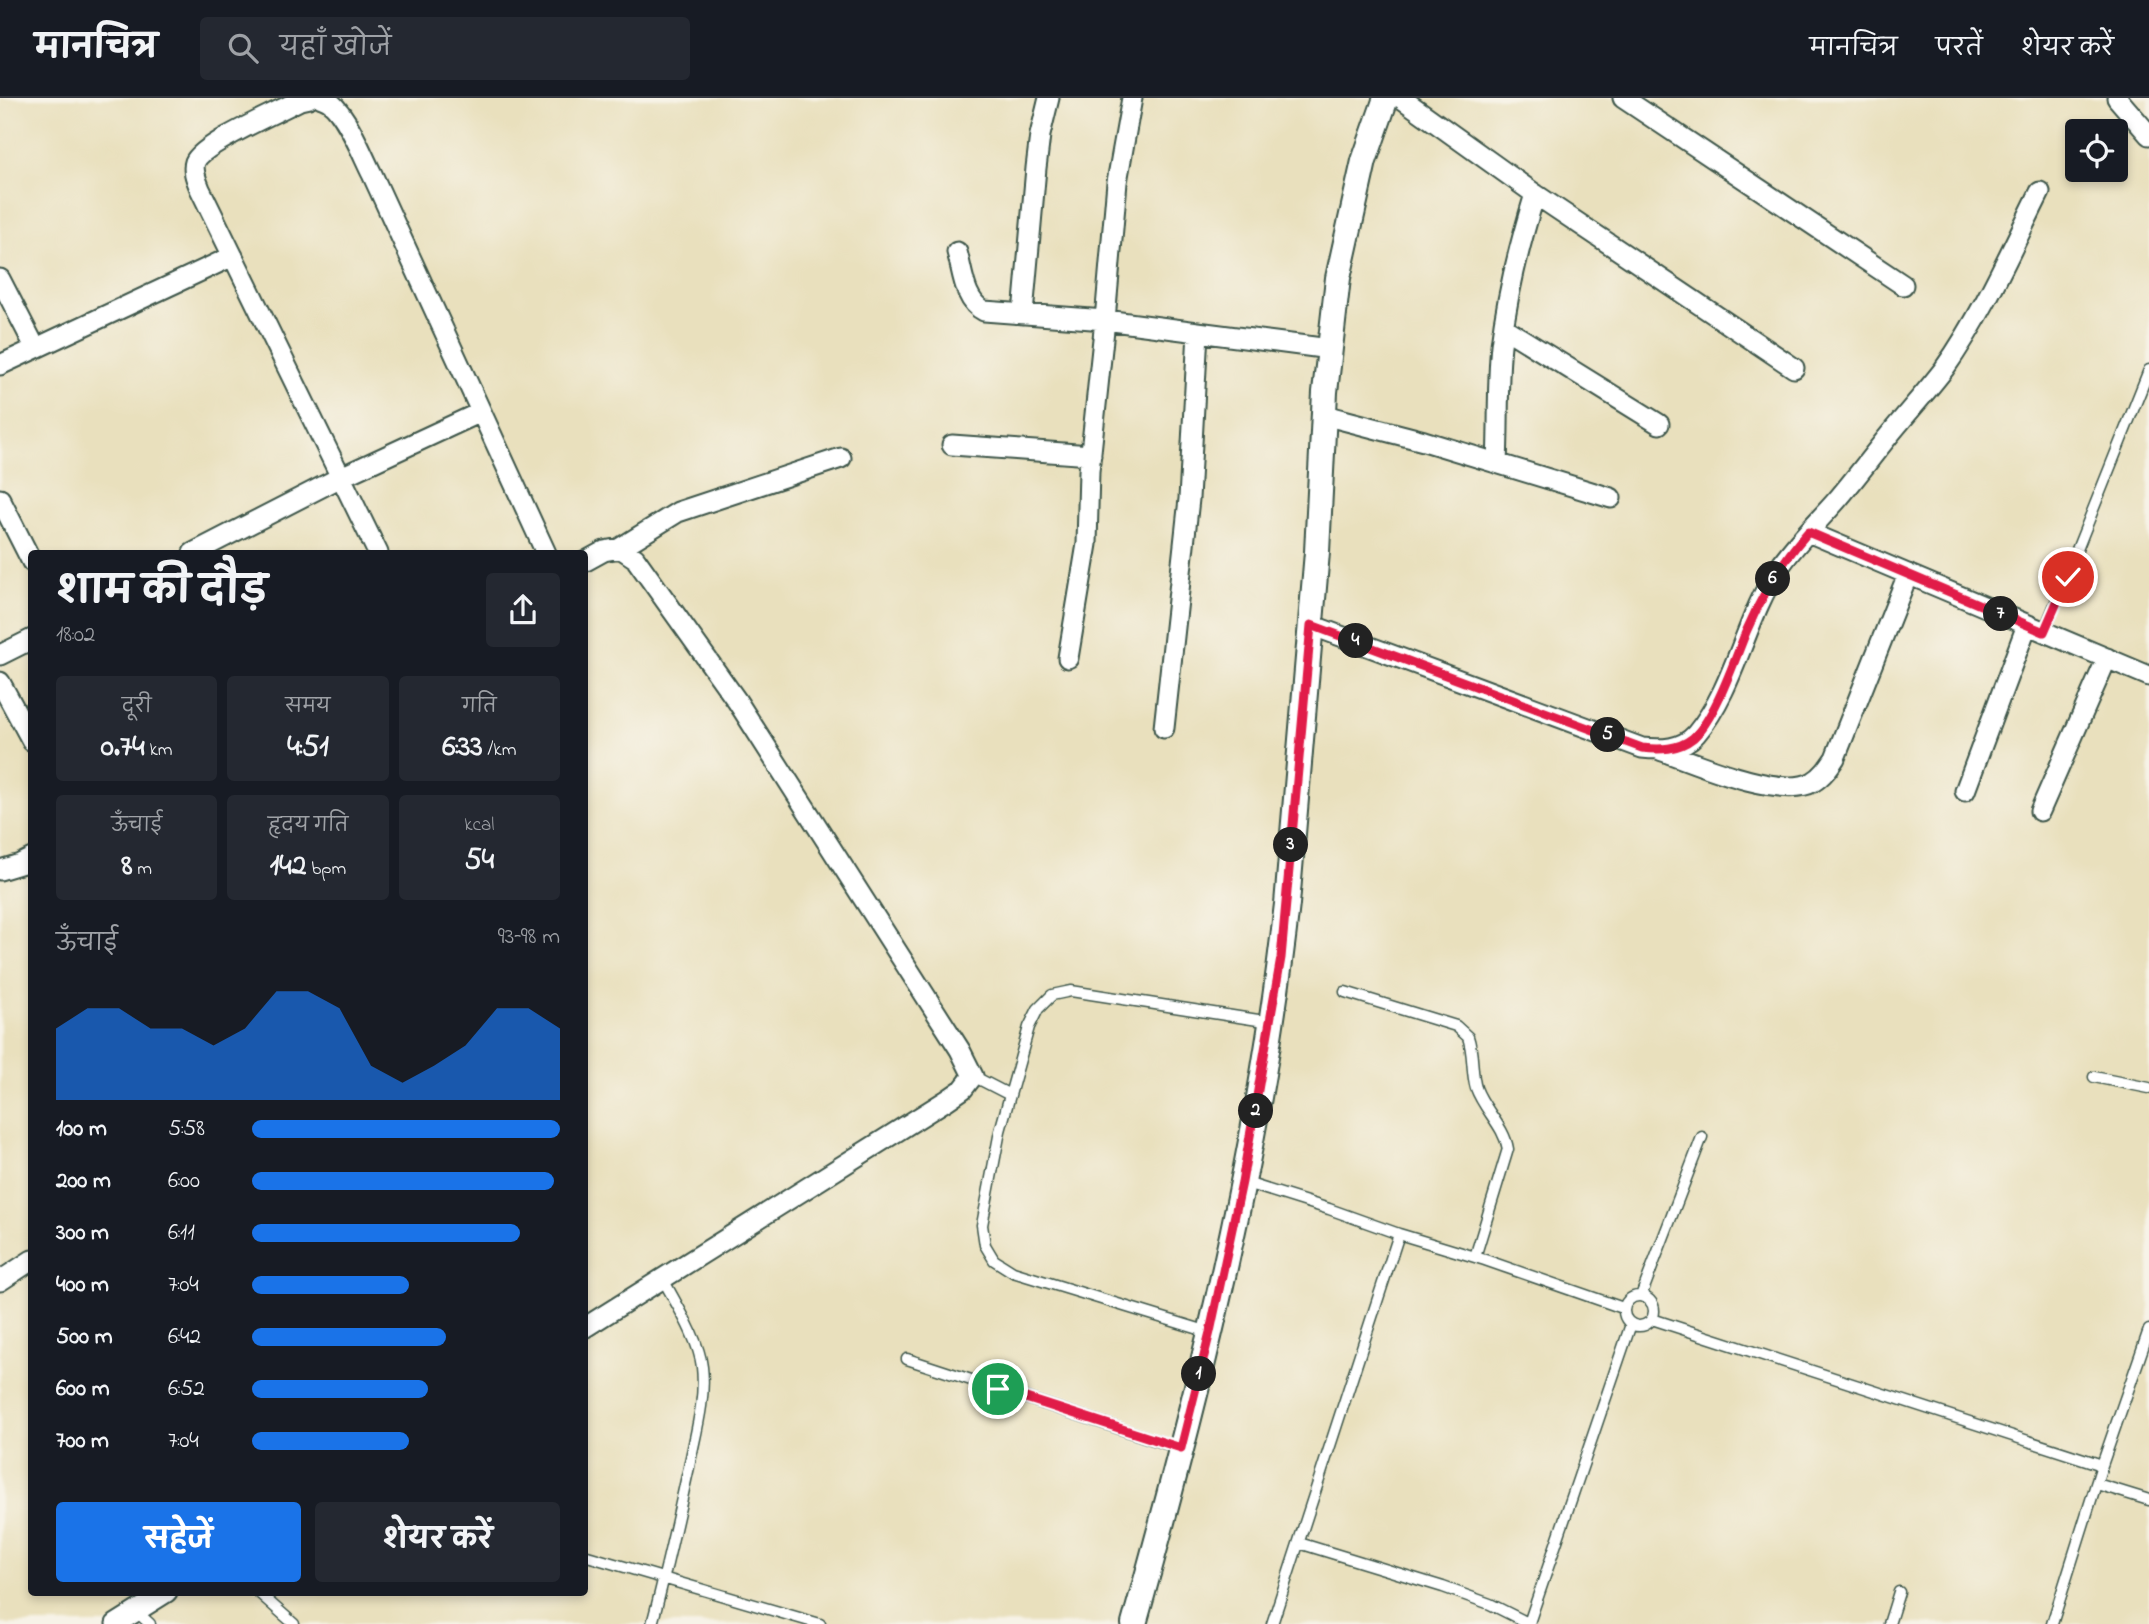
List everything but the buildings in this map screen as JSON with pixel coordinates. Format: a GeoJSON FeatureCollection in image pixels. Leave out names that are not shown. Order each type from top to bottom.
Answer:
{"type":"FeatureCollection","features":[{"type":"Feature","properties":{"kind":"street"},"geometry":{"type":"LineString","coordinates":[[309,98],[300,100],[203,151],[195,163],[195,175],[377,550]]}},
{"type":"Feature","properties":{"kind":"street"},"geometry":{"type":"LineString","coordinates":[[322,98],[328,100],[343,118],[361,151],[545,550]]}},
{"type":"Feature","properties":{"kind":"street"},"geometry":{"type":"LineString","coordinates":[[1023,314],[1035,168],[1049,98]]}},
{"type":"Feature","properties":{"kind":"street"},"geometry":{"type":"LineString","coordinates":[[1068,658],[1087,544],[1091,454],[1117,182],[1132,98]]}},
{"type":"Feature","properties":{"kind":"street"},"geometry":{"type":"LineString","coordinates":[[1134,1624],[1210,1332],[1242,1182],[1281,958],[1317,552],[1324,415],[1338,278],[1364,161],[1386,98]]}},
{"type":"Feature","properties":{"kind":"street"},"geometry":{"type":"LineString","coordinates":[[1401,98],[1535,194],[1794,368]]}},
{"type":"Feature","properties":{"kind":"street"},"geometry":{"type":"LineString","coordinates":[[1623,98],[1903,285]]}},
{"type":"Feature","properties":{"kind":"street"},"geometry":{"type":"LineString","coordinates":[[2117,98],[2149,135]]}},
{"type":"Feature","properties":{"kind":"street"},"geometry":{"type":"LineString","coordinates":[[1659,750],[1677,747],[1694,737],[1705,722],[1725,685],[1747,630],[1777,570],[1853,481],[1950,359],[1984,305],[2040,192]]}},
{"type":"Feature","properties":{"kind":"street"},"geometry":{"type":"LineString","coordinates":[[1497,463],[1501,348],[1522,235],[1535,194]]}},
{"type":"Feature","properties":{"kind":"street"},"geometry":{"type":"LineString","coordinates":[[957,252],[972,303],[984,311],[1105,320],[1330,349]]}},
{"type":"Feature","properties":{"kind":"street"},"geometry":{"type":"LineString","coordinates":[[0,365],[233,256]]}},
{"type":"Feature","properties":{"kind":"street"},"geometry":{"type":"LineString","coordinates":[[0,279],[35,347]]}},
{"type":"Feature","properties":{"kind":"street"},"geometry":{"type":"LineString","coordinates":[[1504,328],[1659,424]]}},
{"type":"Feature","properties":{"kind":"street"},"geometry":{"type":"LineString","coordinates":[[1164,728],[1189,499],[1198,332]]}},
{"type":"Feature","properties":{"kind":"street"},"geometry":{"type":"LineString","coordinates":[[199,550],[341,477],[481,412]]}},
{"type":"Feature","properties":{"kind":"street"},"geometry":{"type":"LineString","coordinates":[[1324,415],[1424,441],[1611,498]]}},
{"type":"Feature","properties":{"kind":"street"},"geometry":{"type":"LineString","coordinates":[[952,445],[1091,454]]}},
{"type":"Feature","properties":{"kind":"street"},"geometry":{"type":"LineString","coordinates":[[588,560],[604,551],[620,548],[678,512],[841,458]]}},
{"type":"Feature","properties":{"kind":"street"},"geometry":{"type":"LineString","coordinates":[[0,499],[28,554]]}},
{"type":"Feature","properties":{"kind":"street"},"geometry":{"type":"LineString","coordinates":[[1808,532],[2149,676]]}},
{"type":"Feature","properties":{"kind":"street"},"geometry":{"type":"LineString","coordinates":[[588,1326],[947,1100],[963,1089],[973,1076],[960,1050],[737,701],[635,558],[620,548]]}},
{"type":"Feature","properties":{"kind":"street"},"geometry":{"type":"LineString","coordinates":[[1311,625],[1642,748],[1659,750],[1763,785],[1789,788],[1811,783],[1826,771],[1835,758],[1908,574]]}},
{"type":"Feature","properties":{"kind":"street"},"geometry":{"type":"LineString","coordinates":[[1965,791],[2036,628]]}},
{"type":"Feature","properties":{"kind":"street"},"geometry":{"type":"LineString","coordinates":[[0,655],[28,641]]}},
{"type":"Feature","properties":{"kind":"street"},"geometry":{"type":"LineString","coordinates":[[2040,811],[2107,658]]}},
{"type":"Feature","properties":{"kind":"street"},"geometry":{"type":"LineString","coordinates":[[0,682],[28,734]]}},
{"type":"Feature","properties":{"kind":"street"},"geometry":{"type":"LineString","coordinates":[[0,870],[28,860]]}},
{"type":"Feature","properties":{"kind":"street"},"geometry":{"type":"LineString","coordinates":[[0,1281],[28,1262]]}},
{"type":"Feature","properties":{"kind":"street"},"geometry":{"type":"LineString","coordinates":[[116,1624],[143,1618],[163,1596]]}},
{"type":"Feature","properties":{"kind":"lane"},"geometry":{"type":"LineString","coordinates":[[2036,628],[2149,370]]}},
{"type":"Feature","properties":{"kind":"lane"},"geometry":{"type":"LineString","coordinates":[[1210,1332],[1013,1272],[994,1260],[985,1245],[982,1225],[1000,1131],[1029,1027],[1038,1009],[1052,995],[1071,991],[1270,1022]]}},
{"type":"Feature","properties":{"kind":"lane"},"geometry":{"type":"LineString","coordinates":[[1345,992],[1456,1026],[1468,1037],[1475,1084],[1487,1109],[1503,1131],[1508,1149],[1475,1257]]}},
{"type":"Feature","properties":{"kind":"lane"},"geometry":{"type":"LineString","coordinates":[[973,1076],[1010,1095]]}},
{"type":"Feature","properties":{"kind":"lane"},"geometry":{"type":"LineString","coordinates":[[2094,1077],[2149,1088]]}},
{"type":"Feature","properties":{"kind":"lane"},"geometry":{"type":"LineString","coordinates":[[1641,1296],[1702,1137]]}},
{"type":"Feature","properties":{"kind":"lane"},"geometry":{"type":"LineString","coordinates":[[1242,1182],[1623,1308]]}},
{"type":"Feature","properties":{"kind":"lane"},"geometry":{"type":"LineString","coordinates":[[1272,1624],[1399,1234]]}},
{"type":"Feature","properties":{"kind":"lane"},"geometry":{"type":"LineString","coordinates":[[652,1624],[703,1391],[702,1365],[697,1349],[663,1279]]}},
{"type":"Feature","properties":{"kind":"lane"},"geometry":{"type":"LineString","coordinates":[[1641,1296],[1651,1302],[1654,1314],[1652,1319],[1642,1326],[1630,1324],[1623,1308],[1630,1298],[1641,1296]]}},
{"type":"Feature","properties":{"kind":"lane"},"geometry":{"type":"LineString","coordinates":[[1652,1319],[2102,1465]]}},
{"type":"Feature","properties":{"kind":"lane"},"geometry":{"type":"LineString","coordinates":[[1299,1543],[1443,1587],[1490,1604],[1529,1623],[1630,1324]]}},
{"type":"Feature","properties":{"kind":"lane"},"geometry":{"type":"LineString","coordinates":[[2052,1624],[2102,1465],[2149,1330]]}},
{"type":"Feature","properties":{"kind":"lane"},"geometry":{"type":"LineString","coordinates":[[907,1359],[1181,1448]]}},
{"type":"Feature","properties":{"kind":"lane"},"geometry":{"type":"LineString","coordinates":[[2097,1483],[2149,1500]]}},
{"type":"Feature","properties":{"kind":"lane"},"geometry":{"type":"LineString","coordinates":[[588,1556],[820,1624]]}},
{"type":"Feature","properties":{"kind":"lane"},"geometry":{"type":"LineString","coordinates":[[1889,1624],[1899,1592]]}},
{"type":"Feature","properties":{"kind":"lane"},"geometry":{"type":"LineString","coordinates":[[262,1596],[294,1624]]}},
{"type":"Feature","properties":{"kind":"route"},"geometry":{"type":"LineString","coordinates":[[998,1389],[1181,1448],[1210,1332],[1242,1182],[1281,958],[1311,625],[1642,748],[1659,750],[1677,747],[1694,737],[1705,722],[1725,685],[1747,630],[1777,570],[1808,532],[2044,632],[2068,577]]}}]}
